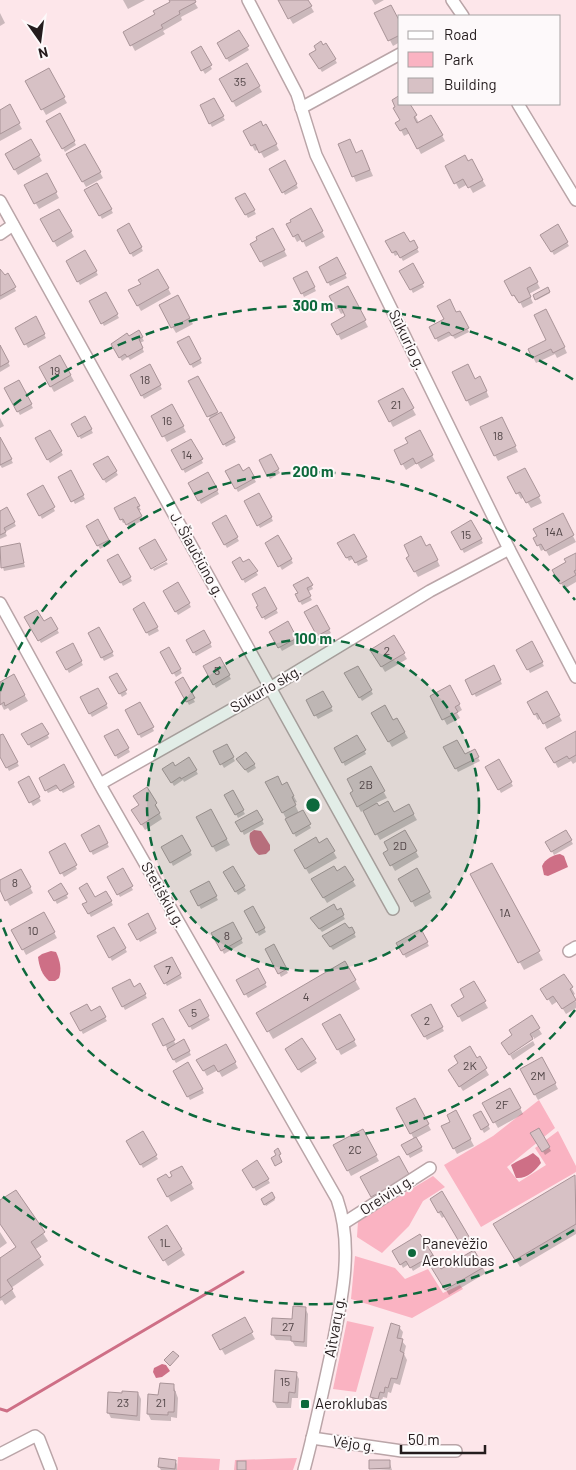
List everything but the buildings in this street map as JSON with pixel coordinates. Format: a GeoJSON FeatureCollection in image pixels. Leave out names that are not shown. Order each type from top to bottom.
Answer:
{"type":"FeatureCollection","features":[{"type":"Feature","properties":{"kind":"street","name":"Sūkurio g."},"geometry":{"type":"LineString","coordinates":[[248,0],[297,94],[316,155],[509,549],[576,677]]}},
{"type":"Feature","properties":{"kind":"street"},"geometry":{"type":"LineString","coordinates":[[452,0],[462,15]]}},
{"type":"Feature","properties":{"kind":"street"},"geometry":{"type":"LineString","coordinates":[[301,108],[398,55]]}},
{"type":"Feature","properties":{"kind":"street"},"geometry":{"type":"LineString","coordinates":[[519,105],[576,200]]}},
{"type":"Feature","properties":{"kind":"street","name":"J. Šiaučiūno g."},"geometry":{"type":"LineString","coordinates":[[0,201],[393,909]]}},
{"type":"Feature","properties":{"kind":"street"},"geometry":{"type":"LineString","coordinates":[[0,234],[13,225]]}},
{"type":"Feature","properties":{"kind":"street","name":"Sūkurio skg."},"geometry":{"type":"LineString","coordinates":[[100,784],[270,688],[430,591],[509,549]]}},
{"type":"Feature","properties":{"kind":"street","name":"Stetiškių g."},"geometry":{"type":"LineString","coordinates":[[0,604],[328,1185]]}},
{"type":"Feature","properties":{"kind":"street","name":"Oreivių g."},"geometry":{"type":"LineString","coordinates":[[344,1223],[430,1168]]}},
{"type":"Feature","properties":{"kind":"street","name":"Aitvarų g."},"geometry":{"type":"LineString","coordinates":[[304,1470],[341,1304],[346,1242],[344,1223],[337,1199],[328,1185]]}},
{"type":"Feature","properties":{"kind":"street"},"geometry":{"type":"LineString","coordinates":[[0,1454],[35,1436],[39,1439],[52,1470]]}},
{"type":"Feature","properties":{"kind":"street","name":"Vėjo g."},"geometry":{"type":"LineString","coordinates":[[312,1438],[402,1451],[456,1451]]}},
{"type":"Feature","properties":{"kind":"green space"},"geometry":{"type":"Polygon","coordinates":[[[539,1100],[555,1128],[507,1167],[519,1182],[546,1165],[535,1148],[558,1131],[576,1166],[576,1172],[481,1227],[444,1165],[493,1136],[539,1100]]]}},
{"type":"Feature","properties":{"kind":"green space"},"geometry":{"type":"Polygon","coordinates":[[[433,1176],[445,1187],[423,1201],[409,1226],[382,1253],[357,1237],[358,1221],[433,1176]]]}},
{"type":"Feature","properties":{"kind":"green space"},"geometry":{"type":"Polygon","coordinates":[[[355,1256],[395,1268],[405,1279],[428,1269],[443,1293],[460,1285],[463,1289],[412,1318],[351,1299],[355,1256]]]}},
{"type":"Feature","properties":{"kind":"green space"},"geometry":{"type":"Polygon","coordinates":[[[347,1321],[374,1327],[356,1392],[333,1389],[347,1321]]]}},
{"type":"Feature","properties":{"kind":"green space"},"geometry":{"type":"Polygon","coordinates":[[[178,1457],[220,1459],[219,1470],[177,1470],[178,1457]]]}},
{"type":"Feature","properties":{"kind":"green space"},"geometry":{"type":"Polygon","coordinates":[[[297,1458],[293,1470],[234,1470],[235,1460],[297,1458]]]}},
{"type":"Feature","properties":{"kind":"shaded area"},"geometry":{"type":"Polygon","coordinates":[[[254,830],[261,831],[270,845],[270,850],[266,854],[259,855],[250,842],[250,833],[254,830]]]}},
{"type":"Feature","properties":{"kind":"shaded area"},"geometry":{"type":"Polygon","coordinates":[[[560,854],[564,856],[568,867],[548,876],[544,875],[542,866],[545,861],[560,854]]]}},
{"type":"Feature","properties":{"kind":"shaded area"},"geometry":{"type":"Polygon","coordinates":[[[51,951],[56,952],[60,965],[59,978],[55,981],[49,981],[44,976],[38,957],[51,951]]]}},
{"type":"Feature","properties":{"kind":"shaded area"},"geometry":{"type":"Polygon","coordinates":[[[533,1153],[539,1158],[541,1163],[527,1176],[516,1178],[511,1165],[533,1153]]]}},
{"type":"Feature","properties":{"kind":"shaded area"},"geometry":{"type":"Polygon","coordinates":[[[162,1364],[166,1365],[170,1371],[162,1377],[156,1378],[153,1372],[154,1368],[162,1364]]]}},
{"type":"Feature","properties":{"kind":"waterway"},"geometry":{"type":"LineString","coordinates":[[0,1409],[7,1411],[243,1272]]}},
{"type":"Feature","properties":{"kind":"place","name":"Panevėžio Aeroklubas"},"geometry":{"type":"Point","coordinates":[412,1253]}},
{"type":"Feature","properties":{"kind":"place","name":"Aeroklubas"},"geometry":{"type":"Point","coordinates":[305,1404]}}]}
